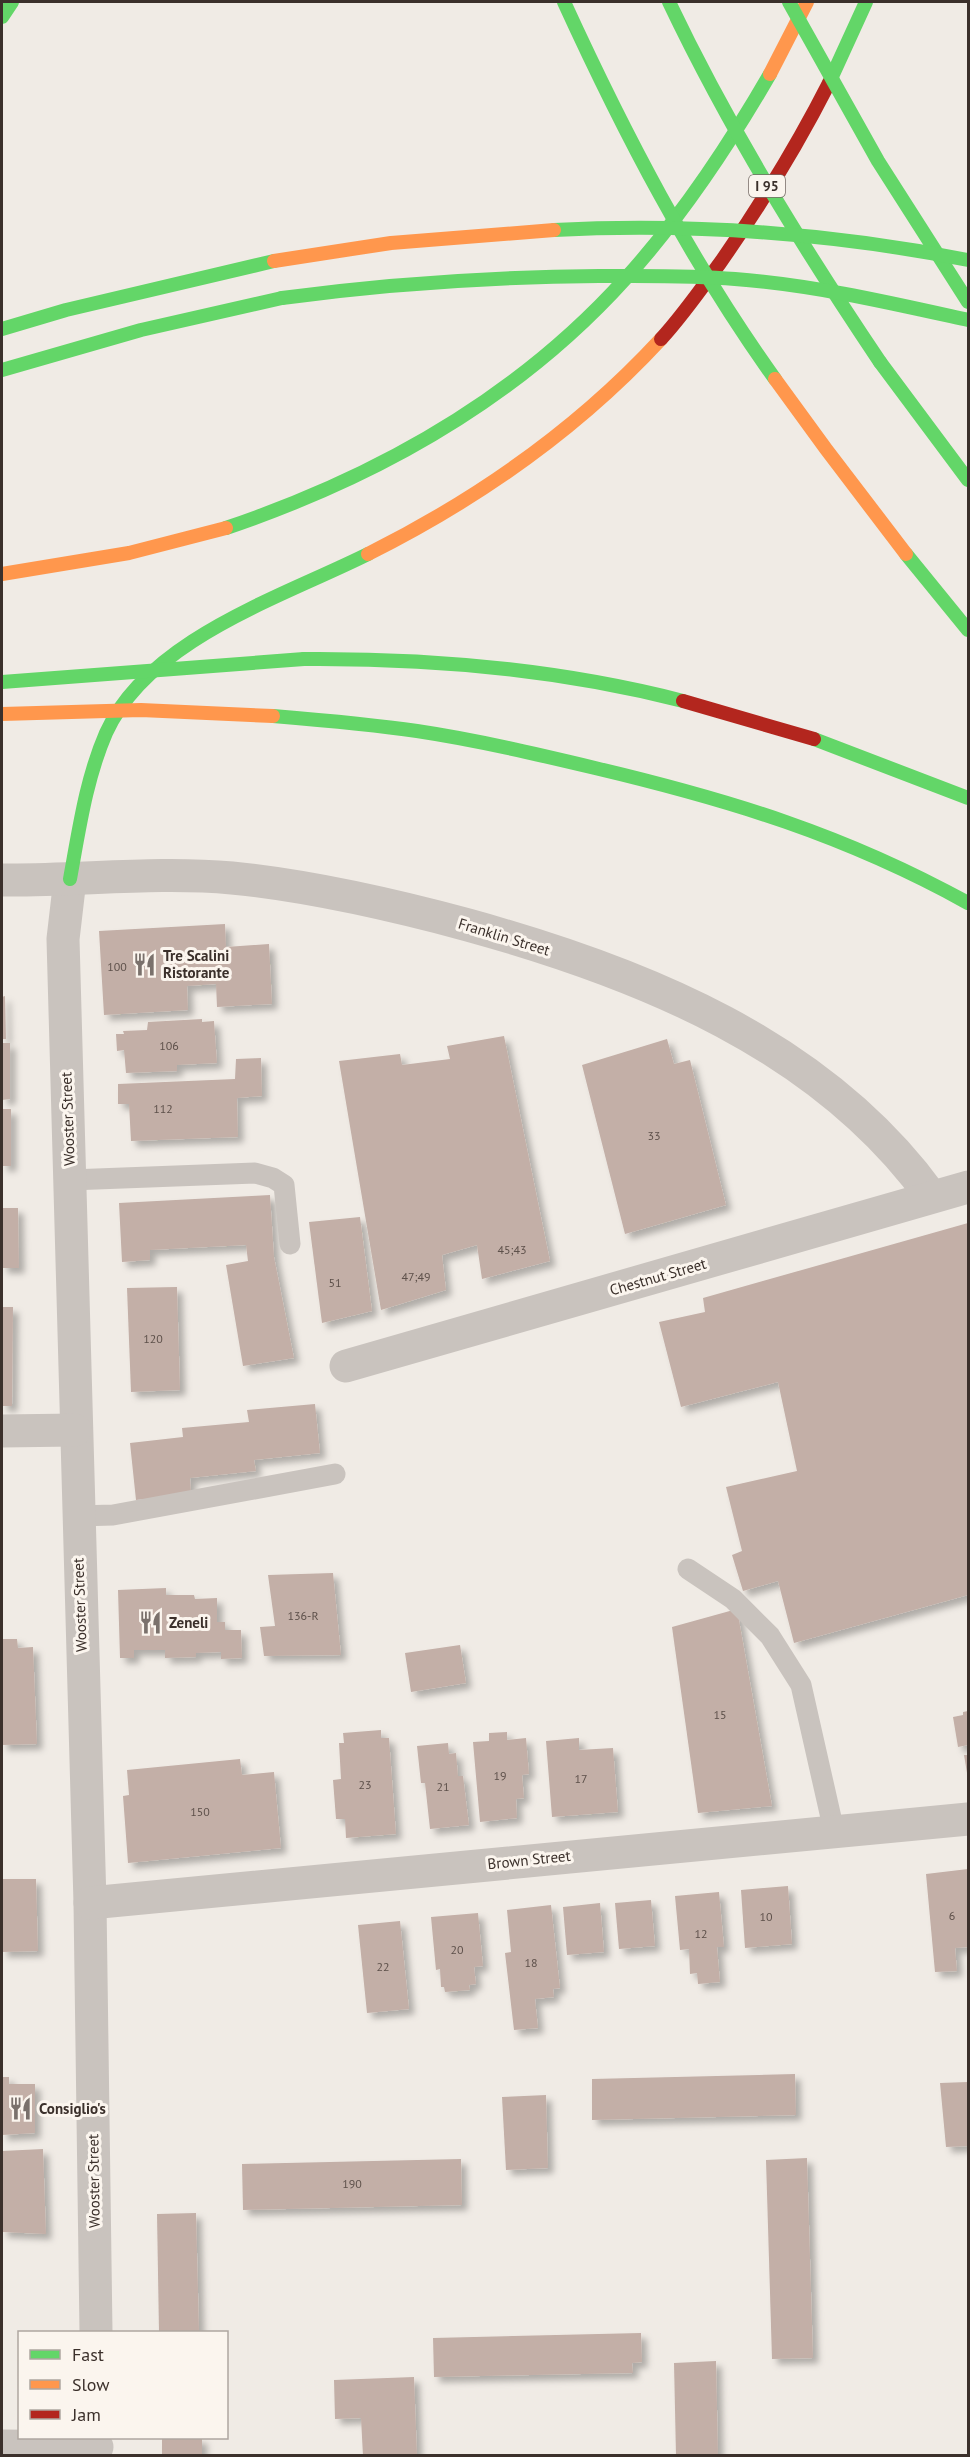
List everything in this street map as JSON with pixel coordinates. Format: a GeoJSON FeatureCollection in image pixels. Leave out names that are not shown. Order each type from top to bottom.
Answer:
{"type":"FeatureCollection","features":[{"type":"Feature","properties":{"kind":"highway"},"geometry":{"type":"LineString","coordinates":[[2,17],[12,2]]}},
{"type":"Feature","properties":{"kind":"highway"},"geometry":{"type":"LineString","coordinates":[[564,2],[633,146],[731,311],[805,421],[887,531],[969,630]]}},
{"type":"Feature","properties":{"kind":"highway","name":"I 95"},"geometry":{"type":"LineString","coordinates":[[669,2],[736,133],[806,251],[880,362],[969,480]]}},
{"type":"Feature","properties":{"kind":"highway"},"geometry":{"type":"LineString","coordinates":[[789,2],[878,161],[969,302]]}},
{"type":"Feature","properties":{"kind":"highway"},"geometry":{"type":"LineString","coordinates":[[2,574],[170,544],[236,525],[302,501],[362,474],[422,443],[477,407],[583,322],[635,269],[687,203],[725,148],[765,83],[807,2]]}},
{"type":"Feature","properties":{"kind":"highway"},"geometry":{"type":"LineString","coordinates":[[70,879],[89,783],[116,712],[131,693],[161,664],[229,621],[414,531],[472,496],[524,461],[561,432],[629,370],[680,317],[755,214],[790,159],[819,105],[866,2]]}},
{"type":"Feature","properties":{"kind":"highway"},"geometry":{"type":"LineString","coordinates":[[2,329],[66,310],[274,261],[407,241],[608,228],[690,228],[830,237],[969,260]]}},
{"type":"Feature","properties":{"kind":"highway"},"geometry":{"type":"LineString","coordinates":[[2,370],[152,327],[224,309],[282,298],[408,284],[496,279],[670,277],[734,279],[808,287],[969,320]]}},
{"type":"Feature","properties":{"kind":"highway"},"geometry":{"type":"LineString","coordinates":[[2,682],[304,659],[361,658],[492,666],[565,675],[697,705],[814,741],[969,798]]}},
{"type":"Feature","properties":{"kind":"highway"},"geometry":{"type":"LineString","coordinates":[[2,714],[141,710],[273,716],[360,723],[441,735],[678,787],[756,810],[825,833],[885,858],[969,903]]}},
{"type":"Feature","properties":{"kind":"street","name":"Franklin Street"},"geometry":{"type":"LineString","coordinates":[[2,880],[174,876],[230,878],[303,887],[399,907],[488,931],[629,978],[707,1013],[764,1044],[809,1075],[871,1125],[897,1152],[931,1196]]}},
{"type":"Feature","properties":{"kind":"street","name":"Wooster Street"},"geometry":{"type":"LineString","coordinates":[[70,879],[63,939],[90,1903],[96,2331]]}},
{"type":"Feature","properties":{"kind":"street","name":"Chestnut Street"},"geometry":{"type":"LineString","coordinates":[[346,1366],[875,1215],[931,1196],[969,1187]]}},
{"type":"Feature","properties":{"kind":"street"},"geometry":{"type":"LineString","coordinates":[[2,1431],[75,1431]]}},
{"type":"Feature","properties":{"kind":"street","name":"Brown Street"},"geometry":{"type":"LineString","coordinates":[[90,1903],[969,1819]]}},
{"type":"Feature","properties":{"kind":"street"},"geometry":{"type":"LineString","coordinates":[[2,2446],[98,2447]]}},
{"type":"Feature","properties":{"kind":"lane"},"geometry":{"type":"LineString","coordinates":[[70,1180],[255,1173],[273,1178],[284,1185],[288,1202],[290,1244]]}},
{"type":"Feature","properties":{"kind":"lane"},"geometry":{"type":"LineString","coordinates":[[78,1516],[113,1515],[335,1474]]}},
{"type":"Feature","properties":{"kind":"lane"},"geometry":{"type":"LineString","coordinates":[[688,1569],[733,1599],[770,1636],[801,1685],[834,1831]]}},
{"type":"Feature","properties":{"kind":"building"},"geometry":{"type":"Polygon","coordinates":[[[225,924],[226,947],[269,944],[272,1004],[217,1007],[216,984],[187,986],[188,1010],[104,1015],[99,931],[225,924]]]}},
{"type":"Feature","properties":{"kind":"building"},"geometry":{"type":"Polygon","coordinates":[[[5,996],[6,1039],[2,1039],[2,997],[5,996]]]}},
{"type":"Feature","properties":{"kind":"building"},"geometry":{"type":"Polygon","coordinates":[[[202,1019],[202,1022],[214,1021],[217,1063],[177,1065],[177,1071],[126,1073],[124,1050],[117,1051],[116,1034],[124,1034],[123,1031],[147,1030],[148,1022],[202,1019]]]}},
{"type":"Feature","properties":{"kind":"building"},"geometry":{"type":"Polygon","coordinates":[[[504,1036],[550,1261],[482,1279],[477,1245],[442,1255],[446,1290],[381,1310],[339,1061],[400,1054],[402,1065],[450,1059],[447,1046],[504,1036]]]}},
{"type":"Feature","properties":{"kind":"building"},"geometry":{"type":"Polygon","coordinates":[[[667,1039],[674,1064],[690,1060],[726,1205],[625,1234],[582,1065],[667,1039]]]}},
{"type":"Feature","properties":{"kind":"building"},"geometry":{"type":"Polygon","coordinates":[[[2,1043],[10,1043],[10,1099],[2,1100],[2,1043]]]}},
{"type":"Feature","properties":{"kind":"building"},"geometry":{"type":"Polygon","coordinates":[[[261,1058],[262,1096],[237,1098],[238,1137],[131,1141],[129,1104],[118,1104],[118,1084],[235,1079],[236,1059],[261,1058]]]}},
{"type":"Feature","properties":{"kind":"building"},"geometry":{"type":"Polygon","coordinates":[[[2,1109],[11,1109],[11,1166],[2,1166],[2,1109]]]}},
{"type":"Feature","properties":{"kind":"building"},"geometry":{"type":"Polygon","coordinates":[[[270,1195],[274,1257],[294,1358],[243,1366],[226,1265],[248,1261],[246,1245],[150,1250],[150,1260],[122,1262],[119,1203],[270,1195]]]}},
{"type":"Feature","properties":{"kind":"building"},"geometry":{"type":"Polygon","coordinates":[[[2,1208],[18,1208],[19,1268],[2,1268],[2,1208]]]}},
{"type":"Feature","properties":{"kind":"building"},"geometry":{"type":"Polygon","coordinates":[[[360,1217],[372,1311],[322,1323],[309,1222],[360,1217]]]}},
{"type":"Feature","properties":{"kind":"building"},"geometry":{"type":"Polygon","coordinates":[[[968,1223],[968,1595],[794,1643],[778,1581],[743,1591],[732,1555],[742,1551],[726,1487],[797,1471],[778,1382],[681,1407],[659,1322],[705,1312],[703,1298],[968,1223]]]}},
{"type":"Feature","properties":{"kind":"building"},"geometry":{"type":"Polygon","coordinates":[[[177,1287],[180,1390],[131,1392],[127,1288],[177,1287]]]}},
{"type":"Feature","properties":{"kind":"building"},"geometry":{"type":"Polygon","coordinates":[[[2,1307],[13,1307],[12,1406],[2,1406],[2,1307]]]}},
{"type":"Feature","properties":{"kind":"building"},"geometry":{"type":"Polygon","coordinates":[[[315,1404],[320,1453],[254,1460],[256,1471],[190,1478],[191,1494],[136,1500],[130,1443],[183,1437],[182,1428],[249,1422],[247,1410],[315,1404]]]}},
{"type":"Feature","properties":{"kind":"building"},"geometry":{"type":"Polygon","coordinates":[[[333,1573],[341,1655],[264,1656],[260,1627],[275,1626],[268,1575],[333,1573]]]}},
{"type":"Feature","properties":{"kind":"building"},"geometry":{"type":"Polygon","coordinates":[[[166,1588],[166,1595],[194,1595],[195,1599],[217,1598],[217,1622],[225,1622],[225,1630],[241,1630],[242,1658],[221,1659],[221,1652],[196,1653],[196,1657],[165,1658],[165,1650],[134,1650],[134,1658],[120,1658],[118,1590],[166,1588]]]}},
{"type":"Feature","properties":{"kind":"building"},"geometry":{"type":"Polygon","coordinates":[[[737,1609],[772,1806],[698,1813],[672,1627],[737,1609]]]}},
{"type":"Feature","properties":{"kind":"building"},"geometry":{"type":"Polygon","coordinates":[[[2,1639],[17,1639],[18,1648],[33,1647],[37,1744],[2,1745],[2,1639]]]}},
{"type":"Feature","properties":{"kind":"building"},"geometry":{"type":"Polygon","coordinates":[[[460,1645],[466,1683],[411,1692],[405,1653],[460,1645]]]}},
{"type":"Feature","properties":{"kind":"building"},"geometry":{"type":"Polygon","coordinates":[[[968,1711],[968,1745],[958,1747],[953,1717],[963,1715],[963,1712],[968,1711]]]}},
{"type":"Feature","properties":{"kind":"building"},"geometry":{"type":"Polygon","coordinates":[[[381,1730],[381,1738],[389,1738],[396,1834],[346,1838],[345,1819],[336,1819],[333,1780],[341,1779],[339,1743],[344,1743],[343,1733],[381,1730]]]}},
{"type":"Feature","properties":{"kind":"building"},"geometry":{"type":"Polygon","coordinates":[[[507,1732],[507,1740],[526,1738],[529,1774],[522,1775],[524,1798],[516,1799],[517,1818],[480,1822],[473,1742],[489,1741],[489,1733],[507,1732]]]}},
{"type":"Feature","properties":{"kind":"building"},"geometry":{"type":"Polygon","coordinates":[[[579,1738],[579,1750],[613,1748],[618,1812],[552,1817],[546,1741],[579,1738]]]}},
{"type":"Feature","properties":{"kind":"building"},"geometry":{"type":"Polygon","coordinates":[[[448,1743],[449,1754],[456,1753],[458,1776],[463,1776],[469,1825],[430,1829],[425,1783],[421,1783],[417,1746],[448,1743]]]}},
{"type":"Feature","properties":{"kind":"building"},"geometry":{"type":"Polygon","coordinates":[[[964,1755],[968,1755],[968,1773],[967,1773],[964,1755]]]}},
{"type":"Feature","properties":{"kind":"building"},"geometry":{"type":"Polygon","coordinates":[[[240,1759],[242,1775],[274,1772],[281,1848],[128,1863],[123,1796],[129,1795],[127,1770],[240,1759]]]}},
{"type":"Feature","properties":{"kind":"building"},"geometry":{"type":"Polygon","coordinates":[[[968,1869],[968,1947],[955,1948],[957,1971],[935,1972],[926,1874],[968,1869]]]}},
{"type":"Feature","properties":{"kind":"building"},"geometry":{"type":"Polygon","coordinates":[[[2,1879],[36,1879],[38,1951],[2,1952],[2,1879]]]}},
{"type":"Feature","properties":{"kind":"building"},"geometry":{"type":"Polygon","coordinates":[[[788,1886],[792,1944],[745,1948],[741,1890],[788,1886]]]}},
{"type":"Feature","properties":{"kind":"building"},"geometry":{"type":"Polygon","coordinates":[[[719,1892],[724,1947],[717,1947],[720,1982],[698,1984],[697,1973],[690,1974],[689,1949],[680,1950],[675,1896],[719,1892]]]}},
{"type":"Feature","properties":{"kind":"building"},"geometry":{"type":"Polygon","coordinates":[[[651,1900],[655,1946],[619,1949],[615,1903],[651,1900]]]}},
{"type":"Feature","properties":{"kind":"building"},"geometry":{"type":"Polygon","coordinates":[[[600,1903],[604,1952],[567,1955],[563,1907],[600,1903]]]}},
{"type":"Feature","properties":{"kind":"building"},"geometry":{"type":"Polygon","coordinates":[[[551,1905],[560,1988],[553,1989],[554,1997],[535,1999],[538,2028],[514,2030],[505,1953],[511,1952],[507,1910],[551,1905]]]}},
{"type":"Feature","properties":{"kind":"building"},"geometry":{"type":"Polygon","coordinates":[[[478,1913],[483,1966],[474,1967],[476,1984],[469,1985],[470,1990],[445,1992],[444,1987],[441,1987],[440,1969],[436,1970],[431,1917],[478,1913]]]}},
{"type":"Feature","properties":{"kind":"building"},"geometry":{"type":"Polygon","coordinates":[[[400,1921],[409,2009],[367,2013],[358,1925],[400,1921]]]}},
{"type":"Feature","properties":{"kind":"building"},"geometry":{"type":"Polygon","coordinates":[[[795,2074],[796,2115],[592,2120],[592,2079],[795,2074]]]}},
{"type":"Feature","properties":{"kind":"building"},"geometry":{"type":"Polygon","coordinates":[[[2,2077],[9,2077],[9,2084],[35,2084],[35,2133],[2,2135],[2,2077]]]}},
{"type":"Feature","properties":{"kind":"building"},"geometry":{"type":"Polygon","coordinates":[[[968,2082],[968,2146],[946,2147],[940,2083],[968,2082]]]}},
{"type":"Feature","properties":{"kind":"building"},"geometry":{"type":"Polygon","coordinates":[[[546,2095],[548,2168],[506,2170],[502,2097],[546,2095]]]}},
{"type":"Feature","properties":{"kind":"building"},"geometry":{"type":"Polygon","coordinates":[[[43,2149],[46,2234],[2,2232],[2,2151],[43,2149]]]}},
{"type":"Feature","properties":{"kind":"building"},"geometry":{"type":"Polygon","coordinates":[[[807,2158],[813,2358],[772,2359],[766,2160],[807,2158]]]}},
{"type":"Feature","properties":{"kind":"building"},"geometry":{"type":"Polygon","coordinates":[[[461,2159],[462,2205],[243,2210],[242,2164],[461,2159]]]}},
{"type":"Feature","properties":{"kind":"building"},"geometry":{"type":"Polygon","coordinates":[[[196,2213],[199,2331],[159,2331],[157,2214],[196,2213]]]}},
{"type":"Feature","properties":{"kind":"building"},"geometry":{"type":"Polygon","coordinates":[[[641,2333],[642,2362],[632,2363],[633,2373],[434,2377],[433,2338],[641,2333]]]}},
{"type":"Feature","properties":{"kind":"building"},"geometry":{"type":"Polygon","coordinates":[[[716,2361],[718,2456],[676,2456],[674,2363],[716,2361]]]}},
{"type":"Feature","properties":{"kind":"building"},"geometry":{"type":"Polygon","coordinates":[[[414,2377],[417,2456],[363,2456],[361,2418],[335,2419],[334,2380],[414,2377]]]}},
{"type":"Feature","properties":{"kind":"building"},"geometry":{"type":"Polygon","coordinates":[[[162,2439],[202,2439],[202,2456],[162,2456],[162,2439]]]}},
{"type":"Feature","properties":{"kind":"traffic: fast"},"geometry":{"type":"LineString","coordinates":[[2,17],[12,2]]}},
{"type":"Feature","properties":{"kind":"traffic: fast"},"geometry":{"type":"LineString","coordinates":[[564,2],[610,100],[660,196],[715,289],[775,379]]}},
{"type":"Feature","properties":{"kind":"traffic: fast"},"geometry":{"type":"LineString","coordinates":[[669,2],[716,95],[768,186],[880,362]]}},
{"type":"Feature","properties":{"kind":"traffic: fast"},"geometry":{"type":"LineString","coordinates":[[789,2],[878,161],[968,302]]}},
{"type":"Feature","properties":{"kind":"traffic: fast"},"geometry":{"type":"LineString","coordinates":[[829,83],[866,2]]}},
{"type":"Feature","properties":{"kind":"traffic: fast"},"geometry":{"type":"LineString","coordinates":[[226,528],[337,484],[391,458],[492,396],[540,360],[584,321],[647,254],[721,153],[770,74]]}},
{"type":"Feature","properties":{"kind":"traffic: fast"},"geometry":{"type":"LineString","coordinates":[[554,230],[658,228],[762,232],[865,243],[968,260]]}},
{"type":"Feature","properties":{"kind":"traffic: fast"},"geometry":{"type":"LineString","coordinates":[[2,329],[66,310],[274,261]]}},
{"type":"Feature","properties":{"kind":"traffic: fast"},"geometry":{"type":"LineString","coordinates":[[282,298],[400,285],[480,280],[684,276],[794,286],[852,295],[968,320]]}},
{"type":"Feature","properties":{"kind":"traffic: fast"},"geometry":{"type":"LineString","coordinates":[[2,370],[141,330],[282,298]]}},
{"type":"Feature","properties":{"kind":"traffic: fast"},"geometry":{"type":"LineString","coordinates":[[880,362],[968,480]]}},
{"type":"Feature","properties":{"kind":"traffic: fast"},"geometry":{"type":"LineString","coordinates":[[70,879],[93,768],[106,733],[126,700],[153,671],[185,646],[220,624],[368,554]]}},
{"type":"Feature","properties":{"kind":"traffic: fast"},"geometry":{"type":"LineString","coordinates":[[906,554],[968,630]]}},
{"type":"Feature","properties":{"kind":"traffic: fast"},"geometry":{"type":"LineString","coordinates":[[304,659],[447,663],[542,673],[683,701]]}},
{"type":"Feature","properties":{"kind":"traffic: fast"},"geometry":{"type":"LineString","coordinates":[[2,682],[304,659]]}},
{"type":"Feature","properties":{"kind":"traffic: fast"},"geometry":{"type":"LineString","coordinates":[[273,716],[417,731],[506,748],[645,780],[740,807],[832,839],[922,879],[968,903]]}},
{"type":"Feature","properties":{"kind":"traffic: fast"},"geometry":{"type":"LineString","coordinates":[[814,739],[968,798]]}},
{"type":"Feature","properties":{"kind":"traffic: slow"},"geometry":{"type":"LineString","coordinates":[[770,74],[807,2]]}},
{"type":"Feature","properties":{"kind":"traffic: slow"},"geometry":{"type":"LineString","coordinates":[[274,261],[391,243],[554,230]]}},
{"type":"Feature","properties":{"kind":"traffic: slow"},"geometry":{"type":"LineString","coordinates":[[368,554],[449,510],[525,460],[596,403],[661,339]]}},
{"type":"Feature","properties":{"kind":"traffic: slow"},"geometry":{"type":"LineString","coordinates":[[775,379],[906,554]]}},
{"type":"Feature","properties":{"kind":"traffic: slow"},"geometry":{"type":"LineString","coordinates":[[2,574],[129,553],[226,528]]}},
{"type":"Feature","properties":{"kind":"traffic: slow"},"geometry":{"type":"LineString","coordinates":[[2,714],[141,710],[273,716]]}},
{"type":"Feature","properties":{"kind":"traffic: jam"},"geometry":{"type":"LineString","coordinates":[[661,339],[699,292],[749,220],[791,153],[829,83]]}},
{"type":"Feature","properties":{"kind":"traffic: jam"},"geometry":{"type":"LineString","coordinates":[[683,701],[814,739]]}},
{"type":"Feature","properties":{"kind":"place","name":"Tre Scalini Ristorante"},"geometry":{"type":"Point","coordinates":[145,965]}},
{"type":"Feature","properties":{"kind":"place","name":"Zeneli"},"geometry":{"type":"Point","coordinates":[151,1623]}},
{"type":"Feature","properties":{"kind":"place","name":"Consiglio's"},"geometry":{"type":"Point","coordinates":[21,2109]}}]}
